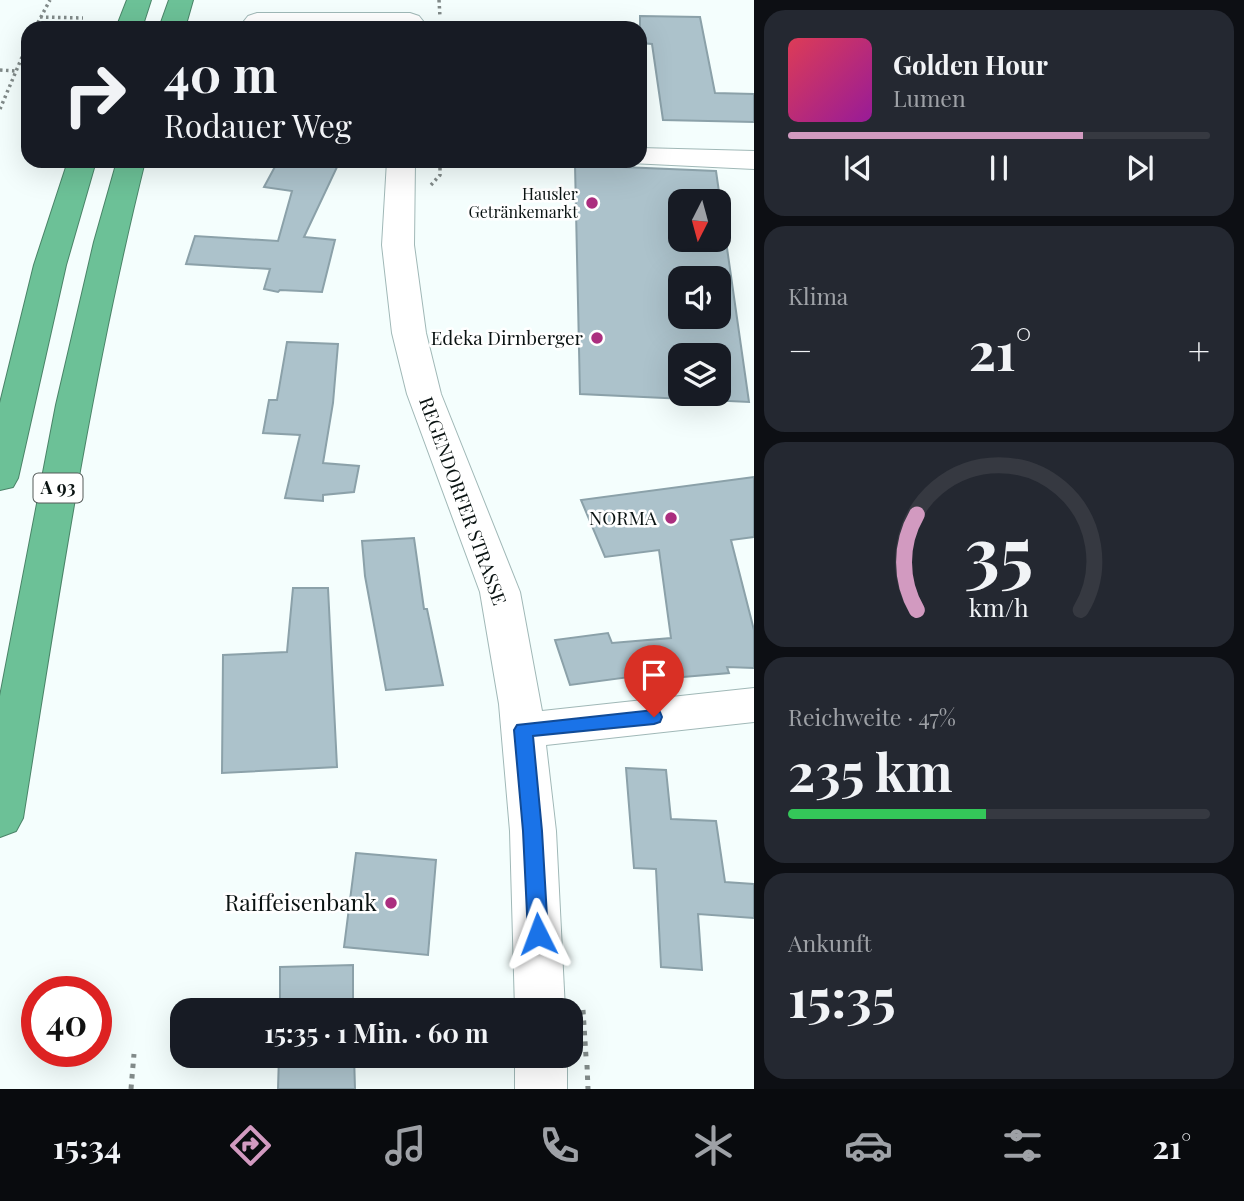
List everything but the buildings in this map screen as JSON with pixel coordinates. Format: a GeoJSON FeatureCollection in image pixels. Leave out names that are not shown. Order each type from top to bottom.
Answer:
{"type":"FeatureCollection","features":[{"type":"Feature","properties":{"kind":"highway"},"geometry":{"type":"LineString","coordinates":[[132,21],[139,0]]}},
{"type":"Feature","properties":{"kind":"highway"},"geometry":{"type":"LineString","coordinates":[[174,21],[181,0]]}},
{"type":"Feature","properties":{"kind":"highway"},"geometry":{"type":"LineString","coordinates":[[0,478],[50,265],[80,168]]}},
{"type":"Feature","properties":{"kind":"highway","name":"A 93"},"geometry":{"type":"LineString","coordinates":[[0,818],[66,445],[103,264],[129,168]]}},
{"type":"Feature","properties":{"kind":"street"},"geometry":{"type":"LineString","coordinates":[[257,21],[411,16]]}},
{"type":"Feature","properties":{"kind":"street"},"geometry":{"type":"LineString","coordinates":[[647,157],[754,160]]}},
{"type":"Feature","properties":{"kind":"street","name":"REGENDORFER STRASSE"},"geometry":{"type":"LineString","coordinates":[[401,168],[398,245],[408,333],[424,394],[500,592],[523,730],[533,831],[540,998]]}},
{"type":"Feature","properties":{"kind":"street"},"geometry":{"type":"LineString","coordinates":[[523,730],[754,705]]}},
{"type":"Feature","properties":{"kind":"street"},"geometry":{"type":"LineString","coordinates":[[541,1068],[541,1089]]}},
{"type":"Feature","properties":{"kind":"path"},"geometry":{"type":"LineString","coordinates":[[38,21],[50,0]]}},
{"type":"Feature","properties":{"kind":"path"},"geometry":{"type":"LineString","coordinates":[[40,17],[83,18]]}},
{"type":"Feature","properties":{"kind":"path"},"geometry":{"type":"LineString","coordinates":[[0,109],[21,59]]}},
{"type":"Feature","properties":{"kind":"path"},"geometry":{"type":"LineString","coordinates":[[0,70],[16,71]]}},
{"type":"Feature","properties":{"kind":"path"},"geometry":{"type":"LineString","coordinates":[[131,1089],[134,1054]]}},
{"type":"Feature","properties":{"kind":"place","name":"Hausler Getränkemarkt"},"geometry":{"type":"Point","coordinates":[592,203]}},
{"type":"Feature","properties":{"kind":"place","name":"Edeka Dirnberger"},"geometry":{"type":"Point","coordinates":[597,338]}},
{"type":"Feature","properties":{"kind":"place","name":"NORMA"},"geometry":{"type":"Point","coordinates":[671,518]}},
{"type":"Feature","properties":{"kind":"place","name":"Raiffeisenbank"},"geometry":{"type":"Point","coordinates":[391,903]}},
{"type":"Feature","properties":{"kind":"route"},"geometry":{"type":"LineString","coordinates":[[538,934],[533,831],[523,730],[654,717]]}}]}
